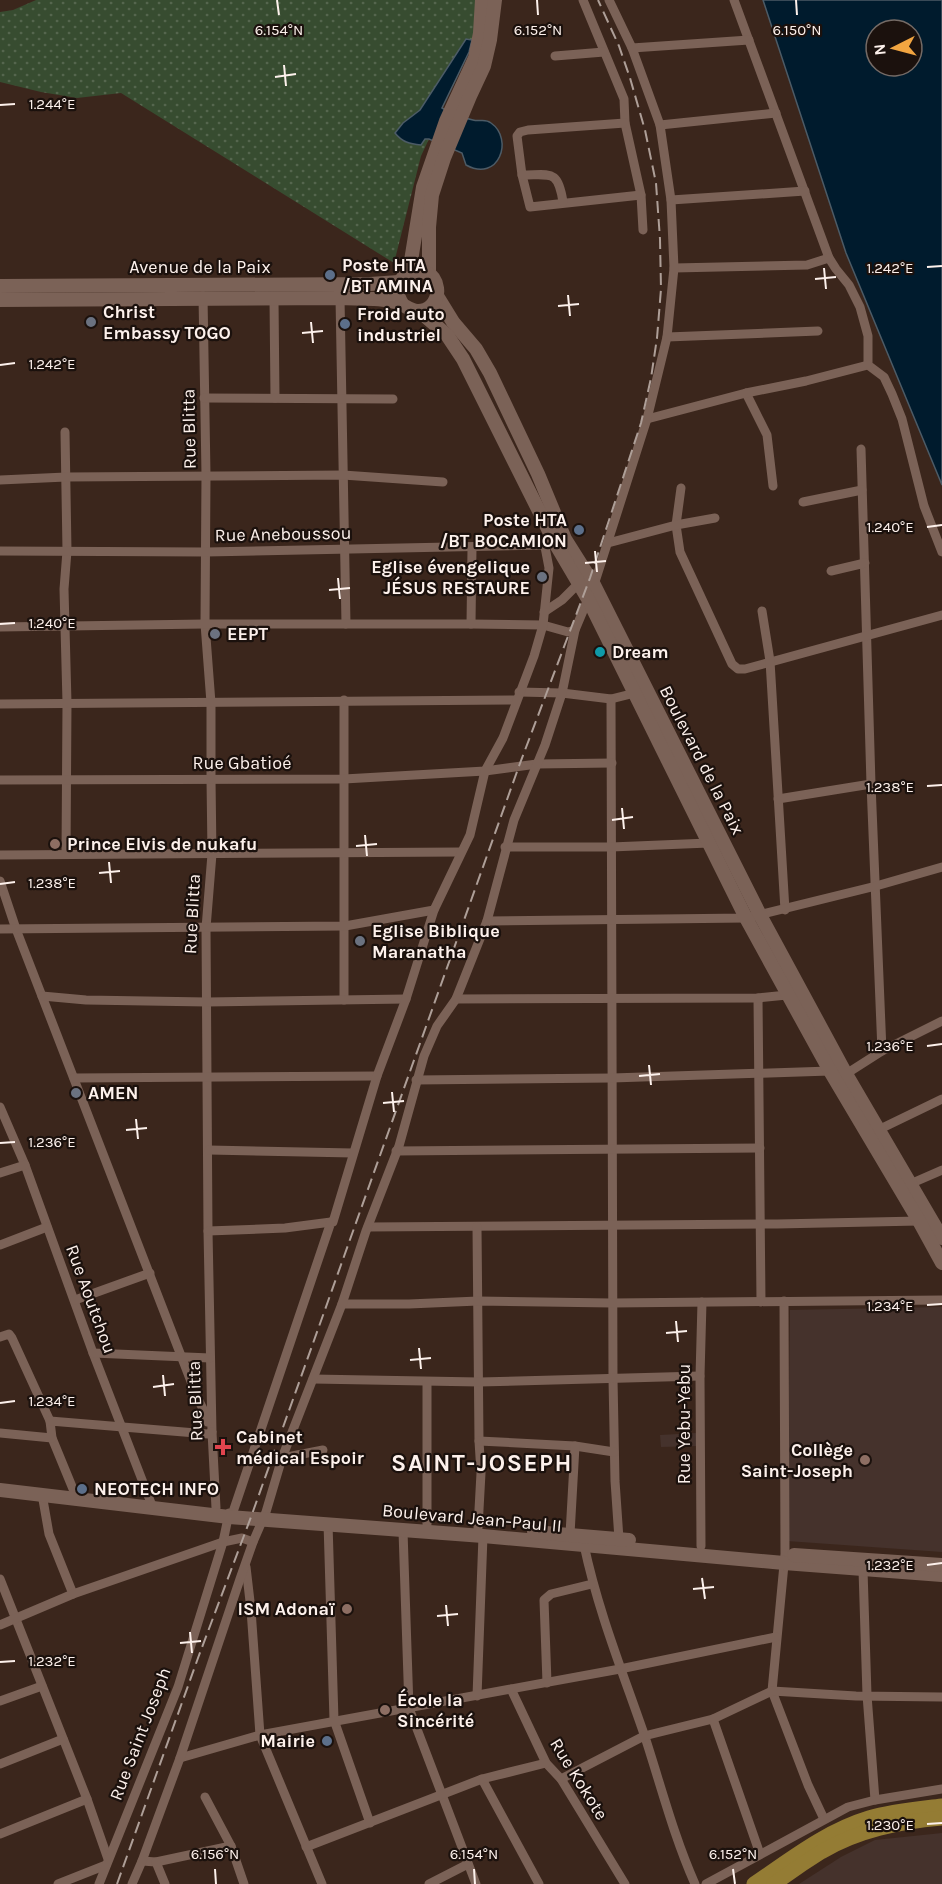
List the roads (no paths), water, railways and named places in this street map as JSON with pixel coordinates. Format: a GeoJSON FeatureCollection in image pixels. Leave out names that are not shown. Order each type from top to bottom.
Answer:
{"type":"FeatureCollection","features":[{"type":"Feature","properties":{"kind":"highway"},"geometry":{"type":"LineString","coordinates":[[754,1884],[818,1841],[853,1824],[887,1814],[942,1806]]}},
{"type":"Feature","properties":{"kind":"highway"},"geometry":{"type":"LineString","coordinates":[[774,1884],[821,1852],[856,1835],[889,1825],[942,1818]]}},
{"type":"Feature","properties":{"kind":"main road"},"geometry":{"type":"LineString","coordinates":[[479,62],[482,0]]}},
{"type":"Feature","properties":{"kind":"main road"},"geometry":{"type":"LineString","coordinates":[[403,304],[398,292],[404,278],[420,204],[433,173],[446,121],[490,40],[495,0]]}},
{"type":"Feature","properties":{"kind":"main road"},"geometry":{"type":"LineString","coordinates":[[429,274],[433,173]]}},
{"type":"Feature","properties":{"kind":"main road"},"geometry":{"type":"LineString","coordinates":[[0,300],[203,291],[274,299],[369,299],[403,304],[412,310],[419,311],[429,308],[437,296],[436,282],[429,274],[419,271],[404,278]]}},
{"type":"Feature","properties":{"kind":"main road","name":"Avenue de la Paix"},"geometry":{"type":"LineString","coordinates":[[0,286],[203,291],[370,284],[404,278]]}},
{"type":"Feature","properties":{"kind":"main road","name":"Boulevard de la Paix"},"geometry":{"type":"LineString","coordinates":[[437,296],[453,322],[476,349],[521,436],[555,543]]}},
{"type":"Feature","properties":{"kind":"main road","name":"Boulevard de la Paix"},"geometry":{"type":"LineString","coordinates":[[419,311],[436,325],[456,347],[555,543],[586,590],[640,692],[753,917],[787,994],[830,1071],[924,1218],[942,1238]]}},
{"type":"Feature","properties":{"kind":"main road"},"geometry":{"type":"LineString","coordinates":[[505,444],[521,436]]}},
{"type":"Feature","properties":{"kind":"main road","name":"Boulevard de la Paix"},"geometry":{"type":"LineString","coordinates":[[640,692],[709,843],[910,1184],[942,1263]]}},
{"type":"Feature","properties":{"kind":"main road","name":"Boulevard Jean-Paul II"},"geometry":{"type":"LineString","coordinates":[[0,1482],[74,1489],[151,1503],[403,1531],[570,1534],[701,1546],[863,1570],[942,1575]]}},
{"type":"Feature","properties":{"kind":"main road","name":"Boulevard Jean-Paul II"},"geometry":{"type":"LineString","coordinates":[[0,1490],[160,1510],[227,1511]]}},
{"type":"Feature","properties":{"kind":"main road","name":"Boulevard Jean-Paul II"},"geometry":{"type":"LineString","coordinates":[[265,1516],[427,1524],[584,1545],[784,1559],[942,1565]]}},
{"type":"Feature","properties":{"kind":"street"},"geometry":{"type":"LineString","coordinates":[[583,0],[624,99],[625,123],[641,195],[643,230]]}},
{"type":"Feature","properties":{"kind":"street"},"geometry":{"type":"LineString","coordinates":[[132,1884],[180,1758],[253,1542],[265,1516],[282,1458],[342,1304],[396,1151],[430,1040],[443,1016],[456,999],[487,921],[505,847],[562,693],[586,590],[609,543],[647,419],[668,337],[674,268],[671,200],[660,125],[632,48],[609,0]]}},
{"type":"Feature","properties":{"kind":"street"},"geometry":{"type":"LineString","coordinates":[[734,0],[829,258],[849,285],[860,307],[868,336],[868,365]]}},
{"type":"Feature","properties":{"kind":"street"},"geometry":{"type":"LineString","coordinates":[[632,48],[749,40]]}},
{"type":"Feature","properties":{"kind":"street"},"geometry":{"type":"LineString","coordinates":[[555,56],[604,52]]}},
{"type":"Feature","properties":{"kind":"street"},"geometry":{"type":"LineString","coordinates":[[660,125],[776,112]]}},
{"type":"Feature","properties":{"kind":"street"},"geometry":{"type":"LineString","coordinates":[[625,123],[520,132],[517,136],[522,176],[530,207],[641,195]]}},
{"type":"Feature","properties":{"kind":"street"},"geometry":{"type":"LineString","coordinates":[[522,176],[552,176],[557,179],[561,186],[563,202]]}},
{"type":"Feature","properties":{"kind":"street"},"geometry":{"type":"LineString","coordinates":[[671,200],[805,191]]}},
{"type":"Feature","properties":{"kind":"street"},"geometry":{"type":"LineString","coordinates":[[674,268],[807,265],[829,258]]}},
{"type":"Feature","properties":{"kind":"street","name":"Rue Blitta"},"geometry":{"type":"LineString","coordinates":[[203,291],[206,475],[205,624],[210,703],[212,854],[206,928],[210,1433],[227,1511]]}},
{"type":"Feature","properties":{"kind":"street"},"geometry":{"type":"LineString","coordinates":[[340,298],[346,624]]}},
{"type":"Feature","properties":{"kind":"street"},"geometry":{"type":"LineString","coordinates":[[274,299],[275,398]]}},
{"type":"Feature","properties":{"kind":"street"},"geometry":{"type":"LineString","coordinates":[[668,337],[818,331]]}},
{"type":"Feature","properties":{"kind":"street"},"geometry":{"type":"LineString","coordinates":[[647,419],[868,365]]}},
{"type":"Feature","properties":{"kind":"street"},"geometry":{"type":"LineString","coordinates":[[868,365],[884,377],[902,419],[921,496],[942,552]]}},
{"type":"Feature","properties":{"kind":"street"},"geometry":{"type":"LineString","coordinates":[[746,393],[767,435],[773,486]]}},
{"type":"Feature","properties":{"kind":"street"},"geometry":{"type":"LineString","coordinates":[[204,398],[393,399]]}},
{"type":"Feature","properties":{"kind":"street"},"geometry":{"type":"LineString","coordinates":[[65,432],[66,854]]}},
{"type":"Feature","properties":{"kind":"street"},"geometry":{"type":"LineString","coordinates":[[861,449],[882,1051]]}},
{"type":"Feature","properties":{"kind":"street"},"geometry":{"type":"LineString","coordinates":[[0,480],[66,477],[344,475],[442,482]]}},
{"type":"Feature","properties":{"kind":"street"},"geometry":{"type":"LineString","coordinates":[[681,488],[676,525],[684,563],[732,664],[742,669],[942,615]]}},
{"type":"Feature","properties":{"kind":"street"},"geometry":{"type":"LineString","coordinates":[[802,502],[862,490]]}},
{"type":"Feature","properties":{"kind":"street"},"geometry":{"type":"LineString","coordinates":[[609,543],[676,525],[716,518]]}},
{"type":"Feature","properties":{"kind":"street"},"geometry":{"type":"LineString","coordinates":[[227,1511],[331,1222],[333,1222],[352,1153],[377,1076],[406,999],[434,910],[470,835],[485,771],[502,738],[534,656],[543,625],[549,568],[555,543]]}},
{"type":"Feature","properties":{"kind":"street","name":"Rue Aneboussou"},"geometry":{"type":"LineString","coordinates":[[0,551],[206,552],[472,548],[555,543]]}},
{"type":"Feature","properties":{"kind":"street"},"geometry":{"type":"LineString","coordinates":[[471,624],[472,548]]}},
{"type":"Feature","properties":{"kind":"street"},"geometry":{"type":"LineString","coordinates":[[831,571],[865,563]]}},
{"type":"Feature","properties":{"kind":"street"},"geometry":{"type":"LineString","coordinates":[[544,612],[562,600],[586,590]]}},
{"type":"Feature","properties":{"kind":"street"},"geometry":{"type":"LineString","coordinates":[[762,611],[771,661],[785,910]]}},
{"type":"Feature","properties":{"kind":"street"},"geometry":{"type":"LineString","coordinates":[[0,627],[471,624],[543,625],[568,632],[576,630]]}},
{"type":"Feature","properties":{"kind":"street"},"geometry":{"type":"LineString","coordinates":[[0,704],[210,703],[562,693],[611,699],[640,692]]}},
{"type":"Feature","properties":{"kind":"street"},"geometry":{"type":"LineString","coordinates":[[611,699],[612,1303],[614,1452],[619,1539]]}},
{"type":"Feature","properties":{"kind":"street"},"geometry":{"type":"LineString","coordinates":[[344,700],[344,1000]]}},
{"type":"Feature","properties":{"kind":"street","name":"Rue Gbatioé"},"geometry":{"type":"LineString","coordinates":[[0,780],[344,779],[485,771],[537,765],[612,763]]}},
{"type":"Feature","properties":{"kind":"street"},"geometry":{"type":"LineString","coordinates":[[778,799],[871,784]]}},
{"type":"Feature","properties":{"kind":"street"},"geometry":{"type":"LineString","coordinates":[[505,847],[611,847],[709,843]]}},
{"type":"Feature","properties":{"kind":"street"},"geometry":{"type":"LineString","coordinates":[[0,855],[461,852]]}},
{"type":"Feature","properties":{"kind":"street"},"geometry":{"type":"LineString","coordinates":[[487,921],[753,917],[942,867]]}},
{"type":"Feature","properties":{"kind":"street"},"geometry":{"type":"LineString","coordinates":[[0,881],[16,929],[197,1397],[206,1415],[210,1433],[50,1421]]}},
{"type":"Feature","properties":{"kind":"street"},"geometry":{"type":"LineString","coordinates":[[0,929],[345,926],[434,910]]}},
{"type":"Feature","properties":{"kind":"street"},"geometry":{"type":"LineString","coordinates":[[456,999],[758,998],[787,994]]}},
{"type":"Feature","properties":{"kind":"street"},"geometry":{"type":"LineString","coordinates":[[42,996],[207,1002],[406,999]]}},
{"type":"Feature","properties":{"kind":"street"},"geometry":{"type":"LineString","coordinates":[[758,998],[761,1302]]}},
{"type":"Feature","properties":{"kind":"street"},"geometry":{"type":"LineString","coordinates":[[846,1074],[882,1051],[942,1021]]}},
{"type":"Feature","properties":{"kind":"street"},"geometry":{"type":"LineString","coordinates":[[416,1080],[612,1078],[830,1071]]}},
{"type":"Feature","properties":{"kind":"street"},"geometry":{"type":"LineString","coordinates":[[74,1078],[377,1076]]}},
{"type":"Feature","properties":{"kind":"street"},"geometry":{"type":"LineString","coordinates":[[878,1130],[942,1099]]}},
{"type":"Feature","properties":{"kind":"street","name":"Rue Aoutchou"},"geometry":{"type":"LineString","coordinates":[[0,1107],[25,1165],[93,1353],[151,1503]]}},
{"type":"Feature","properties":{"kind":"street"},"geometry":{"type":"LineString","coordinates":[[396,1151],[760,1148]]}},
{"type":"Feature","properties":{"kind":"street"},"geometry":{"type":"LineString","coordinates":[[209,1150],[352,1153]]}},
{"type":"Feature","properties":{"kind":"street"},"geometry":{"type":"LineString","coordinates":[[0,1173],[25,1165]]}},
{"type":"Feature","properties":{"kind":"street"},"geometry":{"type":"LineString","coordinates":[[910,1184],[942,1170]]}},
{"type":"Feature","properties":{"kind":"street"},"geometry":{"type":"LineString","coordinates":[[368,1227],[760,1224],[924,1218]]}},
{"type":"Feature","properties":{"kind":"street"},"geometry":{"type":"LineString","coordinates":[[208,1231],[285,1228],[331,1222]]}},
{"type":"Feature","properties":{"kind":"street"},"geometry":{"type":"LineString","coordinates":[[0,1245],[47,1227]]}},
{"type":"Feature","properties":{"kind":"street"},"geometry":{"type":"LineString","coordinates":[[477,1227],[481,1473],[477,1696]]}},
{"type":"Feature","properties":{"kind":"street"},"geometry":{"type":"LineString","coordinates":[[75,1300],[150,1273]]}},
{"type":"Feature","properties":{"kind":"street"},"geometry":{"type":"LineString","coordinates":[[342,1304],[478,1301],[612,1303],[942,1300]]}},
{"type":"Feature","properties":{"kind":"street"},"geometry":{"type":"LineString","coordinates":[[784,1301],[784,1559],[772,1691],[824,1819]]}},
{"type":"Feature","properties":{"kind":"street","name":"Rue Yebu-Yebu"},"geometry":{"type":"LineString","coordinates":[[701,1546],[702,1302]]}},
{"type":"Feature","properties":{"kind":"street"},"geometry":{"type":"LineString","coordinates":[[0,1337],[9,1334],[12,1338],[50,1421],[52,1438],[74,1489]]}},
{"type":"Feature","properties":{"kind":"street"},"geometry":{"type":"LineString","coordinates":[[93,1353],[210,1358]]}},
{"type":"Feature","properties":{"kind":"street"},"geometry":{"type":"LineString","coordinates":[[313,1379],[479,1382],[700,1376]]}},
{"type":"Feature","properties":{"kind":"street"},"geometry":{"type":"LineString","coordinates":[[427,1382],[427,1524]]}},
{"type":"Feature","properties":{"kind":"street"},"geometry":{"type":"LineString","coordinates":[[0,1433],[52,1438]]}},
{"type":"Feature","properties":{"kind":"street"},"geometry":{"type":"LineString","coordinates":[[479,1441],[575,1446],[614,1452]]}},
{"type":"Feature","properties":{"kind":"street"},"geometry":{"type":"LineString","coordinates":[[570,1534],[575,1446]]}},
{"type":"Feature","properties":{"kind":"street"},"geometry":{"type":"LineString","coordinates":[[282,1458],[323,1450]]}},
{"type":"Feature","properties":{"kind":"street"},"geometry":{"type":"LineString","coordinates":[[42,1494],[49,1534],[73,1594]]}},
{"type":"Feature","properties":{"kind":"street","name":"Rue Saint Joseph"},"geometry":{"type":"LineString","coordinates":[[99,1884],[178,1687],[224,1542],[227,1511]]}},
{"type":"Feature","properties":{"kind":"street"},"geometry":{"type":"LineString","coordinates":[[328,1523],[334,1720],[370,1823]]}},
{"type":"Feature","properties":{"kind":"street"},"geometry":{"type":"LineString","coordinates":[[403,1531],[409,1708],[476,1884]]}},
{"type":"Feature","properties":{"kind":"street"},"geometry":{"type":"LineString","coordinates":[[0,1625],[73,1594],[224,1542],[242,1538],[253,1542]]}},
{"type":"Feature","properties":{"kind":"street"},"geometry":{"type":"LineString","coordinates":[[584,1545],[592,1584],[695,1884]]}},
{"type":"Feature","properties":{"kind":"street"},"geometry":{"type":"LineString","coordinates":[[245,1565],[251,1610],[260,1735],[322,1884]]}},
{"type":"Feature","properties":{"kind":"street"},"geometry":{"type":"LineString","coordinates":[[863,1570],[867,1695],[875,1800]]}},
{"type":"Feature","properties":{"kind":"street"},"geometry":{"type":"LineString","coordinates":[[0,1579],[87,1799],[107,1862],[58,1884]]}},
{"type":"Feature","properties":{"kind":"street"},"geometry":{"type":"LineString","coordinates":[[547,1683],[544,1600],[551,1594],[592,1584]]}},
{"type":"Feature","properties":{"kind":"street"},"geometry":{"type":"LineString","coordinates":[[180,1758],[260,1735],[547,1683],[776,1637]]}},
{"type":"Feature","properties":{"kind":"street"},"geometry":{"type":"LineString","coordinates":[[0,1701],[42,1686]]}},
{"type":"Feature","properties":{"kind":"street","name":"Rue Kokote"},"geometry":{"type":"LineString","coordinates":[[511,1689],[546,1762],[561,1779],[625,1884]]}},
{"type":"Feature","properties":{"kind":"street"},"geometry":{"type":"LineString","coordinates":[[561,1779],[644,1736],[713,1719],[772,1691],[942,1697]]}},
{"type":"Feature","properties":{"kind":"street"},"geometry":{"type":"LineString","coordinates":[[713,1719],[760,1854]]}},
{"type":"Feature","properties":{"kind":"street"},"geometry":{"type":"LineString","coordinates":[[0,1764],[63,1739]]}},
{"type":"Feature","properties":{"kind":"street"},"geometry":{"type":"LineString","coordinates":[[306,1847],[482,1779],[546,1762]]}},
{"type":"Feature","properties":{"kind":"street"},"geometry":{"type":"LineString","coordinates":[[482,1779],[539,1884]]}},
{"type":"Feature","properties":{"kind":"street"},"geometry":{"type":"LineString","coordinates":[[706,1884],[848,1808],[875,1800],[942,1789]]}},
{"type":"Feature","properties":{"kind":"street"},"geometry":{"type":"LineString","coordinates":[[205,1797],[231,1846],[244,1884]]}},
{"type":"Feature","properties":{"kind":"street"},"geometry":{"type":"LineString","coordinates":[[0,1834],[87,1799]]}},
{"type":"Feature","properties":{"kind":"street"},"geometry":{"type":"LineString","coordinates":[[142,1861],[156,1862],[231,1846]]}},
{"type":"Feature","properties":{"kind":"street"},"geometry":{"type":"LineString","coordinates":[[156,1862],[165,1884]]}},
{"type":"Feature","properties":{"kind":"street"},"geometry":{"type":"LineString","coordinates":[[429,1884],[468,1864]]}},
{"type":"Feature","properties":{"kind":"water"},"geometry":{"type":"Polygon","coordinates":[[[763,0],[942,0],[942,485],[846,253],[763,0]]]}},
{"type":"Feature","properties":{"kind":"water"},"geometry":{"type":"Polygon","coordinates":[[[466,39],[472,40],[469,52],[442,108],[465,118],[485,120],[498,130],[502,148],[494,164],[487,168],[477,169],[466,165],[462,153],[429,139],[425,139],[421,145],[413,144],[403,140],[395,133],[403,123],[420,110],[466,39]]]}},
{"type":"Feature","properties":{"kind":"railway"},"geometry":{"type":"LineString","coordinates":[[117,1884],[251,1517],[519,766],[590,578],[641,423],[657,338],[661,289],[656,183],[645,130],[630,78],[619,46],[598,0]]}},
{"type":"Feature","properties":{"kind":"place","name":"Poste HTA /BT AMINA"},"geometry":{"type":"Point","coordinates":[330,275]}},
{"type":"Feature","properties":{"kind":"place","name":"Christ Embassy TOGO"},"geometry":{"type":"Point","coordinates":[91,322]}},
{"type":"Feature","properties":{"kind":"place","name":"Froid auto industriel"},"geometry":{"type":"Point","coordinates":[345,324]}},
{"type":"Feature","properties":{"kind":"place","name":"Poste HTA /BT BOCAMION"},"geometry":{"type":"Point","coordinates":[579,530]}},
{"type":"Feature","properties":{"kind":"place","name":"Eglise évengelique JÉSUS RESTAURE"},"geometry":{"type":"Point","coordinates":[542,577]}},
{"type":"Feature","properties":{"kind":"place","name":"EEPT"},"geometry":{"type":"Point","coordinates":[215,634]}},
{"type":"Feature","properties":{"kind":"place","name":"Dream"},"geometry":{"type":"Point","coordinates":[600,652]}},
{"type":"Feature","properties":{"kind":"place","name":"Prince Elvis de nukafu"},"geometry":{"type":"Point","coordinates":[55,844]}},
{"type":"Feature","properties":{"kind":"place","name":"Eglise Biblique Maranatha"},"geometry":{"type":"Point","coordinates":[360,941]}},
{"type":"Feature","properties":{"kind":"place","name":"AMEN"},"geometry":{"type":"Point","coordinates":[76,1093]}},
{"type":"Feature","properties":{"kind":"place","name":"Cabinet médical Espoir"},"geometry":{"type":"Point","coordinates":[223,1447]}},
{"type":"Feature","properties":{"kind":"place","name":"Collège Saint-Joseph"},"geometry":{"type":"Point","coordinates":[865,1460]}},
{"type":"Feature","properties":{"kind":"place","name":"NEOTECH INFO"},"geometry":{"type":"Point","coordinates":[82,1489]}},
{"type":"Feature","properties":{"kind":"place","name":"ISM Adonaï"},"geometry":{"type":"Point","coordinates":[347,1609]}},
{"type":"Feature","properties":{"kind":"place","name":"École la Sincérité"},"geometry":{"type":"Point","coordinates":[385,1710]}},
{"type":"Feature","properties":{"kind":"place","name":"Mairie"},"geometry":{"type":"Point","coordinates":[327,1741]}},
{"type":"Feature","properties":{"kind":"district","name":"SAINT-JOSEPH"},"geometry":{"type":"Point","coordinates":[482,1463]}}]}
